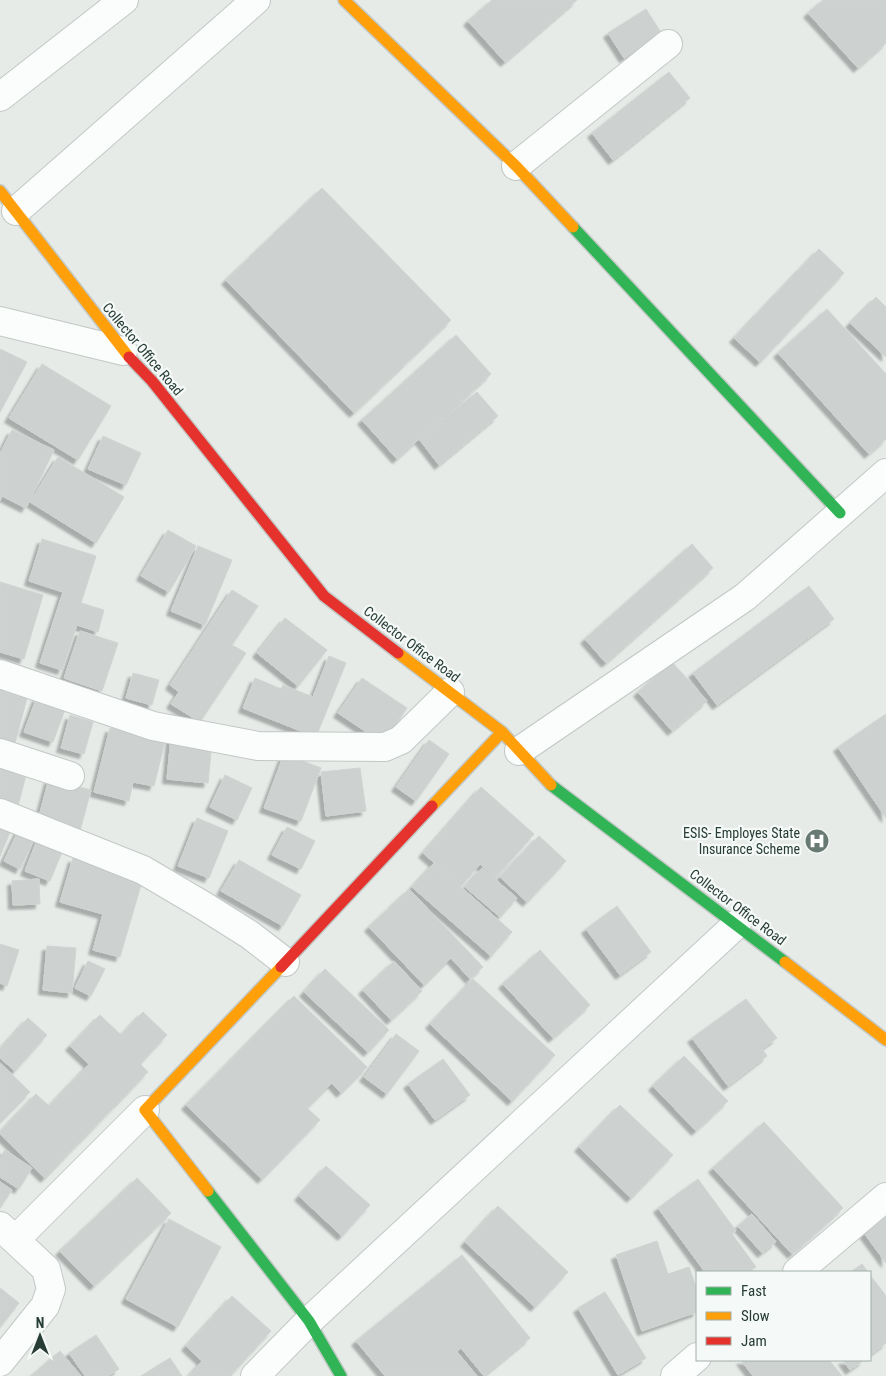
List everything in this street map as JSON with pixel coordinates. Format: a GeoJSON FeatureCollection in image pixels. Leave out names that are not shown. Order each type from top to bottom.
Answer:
{"type":"FeatureCollection","features":[{"type":"Feature","properties":{"kind":"street"},"geometry":{"type":"LineString","coordinates":[[0,97],[124,0]]}},
{"type":"Feature","properties":{"kind":"street"},"geometry":{"type":"LineString","coordinates":[[8,201],[256,0]]}},
{"type":"Feature","properties":{"kind":"street"},"geometry":{"type":"LineString","coordinates":[[344,0],[516,166],[840,514]]}},
{"type":"Feature","properties":{"kind":"street"},"geometry":{"type":"LineString","coordinates":[[516,166],[668,44]]}},
{"type":"Feature","properties":{"kind":"street","name":"Collector Office Road"},"geometry":{"type":"LineString","coordinates":[[8,201],[123,351],[152,380],[324,596],[511,741],[550,784],[737,924],[886,1040]]}},
{"type":"Feature","properties":{"kind":"street"},"geometry":{"type":"LineString","coordinates":[[0,321],[123,351]]}},
{"type":"Feature","properties":{"kind":"street"},"geometry":{"type":"LineString","coordinates":[[0,1362],[44,1306],[52,1289],[46,1269],[7,1233],[145,1110],[286,962],[511,741],[745,597],[886,473]]}},
{"type":"Feature","properties":{"kind":"street"},"geometry":{"type":"LineString","coordinates":[[0,674],[153,726],[258,746],[385,747],[401,740],[450,692]]}},
{"type":"Feature","properties":{"kind":"street"},"geometry":{"type":"LineString","coordinates":[[0,753],[70,776]]}},
{"type":"Feature","properties":{"kind":"street"},"geometry":{"type":"LineString","coordinates":[[0,813],[142,870],[250,935],[286,962]]}},
{"type":"Feature","properties":{"kind":"street"},"geometry":{"type":"LineString","coordinates":[[255,1376],[308,1321],[737,924]]}},
{"type":"Feature","properties":{"kind":"street"},"geometry":{"type":"LineString","coordinates":[[145,1110],[308,1321],[342,1376]]}},
{"type":"Feature","properties":{"kind":"street"},"geometry":{"type":"LineString","coordinates":[[798,1271],[886,1197]]}},
{"type":"Feature","properties":{"kind":"street"},"geometry":{"type":"LineString","coordinates":[[675,1376],[696,1358]]}},
{"type":"Feature","properties":{"kind":"building"},"geometry":{"type":"Polygon","coordinates":[[[492,0],[577,0],[505,62],[468,21],[492,0]]]}},
{"type":"Feature","properties":{"kind":"building"},"geometry":{"type":"Polygon","coordinates":[[[823,0],[886,0],[886,43],[858,68],[808,13],[823,0]]]}},
{"type":"Feature","properties":{"kind":"building"},"geometry":{"type":"Polygon","coordinates":[[[646,9],[662,34],[624,58],[608,33],[646,9]]]}},
{"type":"Feature","properties":{"kind":"building"},"geometry":{"type":"Polygon","coordinates":[[[669,72],[690,98],[613,160],[592,133],[669,72]]]}},
{"type":"Feature","properties":{"kind":"building"},"geometry":{"type":"Polygon","coordinates":[[[322,188],[451,320],[354,413],[226,280],[322,188]]]}},
{"type":"Feature","properties":{"kind":"building"},"geometry":{"type":"Polygon","coordinates":[[[819,249],[844,273],[760,362],[734,338],[819,249]]]}},
{"type":"Feature","properties":{"kind":"building"},"geometry":{"type":"Polygon","coordinates":[[[876,297],[886,307],[886,357],[850,323],[876,297]]]}},
{"type":"Feature","properties":{"kind":"building"},"geometry":{"type":"Polygon","coordinates":[[[827,309],[886,374],[886,439],[869,454],[778,353],[827,309]]]}},
{"type":"Feature","properties":{"kind":"building"},"geometry":{"type":"Polygon","coordinates":[[[456,335],[491,374],[397,459],[362,420],[456,335]]]}},
{"type":"Feature","properties":{"kind":"building"},"geometry":{"type":"Polygon","coordinates":[[[0,349],[27,362],[0,412],[0,349]]]}},
{"type":"Feature","properties":{"kind":"building"},"geometry":{"type":"Polygon","coordinates":[[[42,364],[111,406],[78,460],[9,418],[42,364]]]}},
{"type":"Feature","properties":{"kind":"building"},"geometry":{"type":"Polygon","coordinates":[[[477,392],[498,416],[439,465],[419,439],[477,392]]]}},
{"type":"Feature","properties":{"kind":"building"},"geometry":{"type":"Polygon","coordinates":[[[12,430],[54,450],[26,508],[2,496],[0,501],[0,454],[12,430]]]}},
{"type":"Feature","properties":{"kind":"building"},"geometry":{"type":"Polygon","coordinates":[[[103,436],[141,453],[126,485],[88,469],[103,436]]]}},
{"type":"Feature","properties":{"kind":"building"},"geometry":{"type":"Polygon","coordinates":[[[58,457],[124,497],[96,543],[30,502],[58,457]]]}},
{"type":"Feature","properties":{"kind":"building"},"geometry":{"type":"Polygon","coordinates":[[[168,530],[196,546],[169,592],[141,576],[168,530]]]}},
{"type":"Feature","properties":{"kind":"building"},"geometry":{"type":"Polygon","coordinates":[[[42,539],[96,556],[81,603],[104,610],[98,632],[77,625],[62,670],[40,663],[63,592],[29,581],[42,539]]]}},
{"type":"Feature","properties":{"kind":"building"},"geometry":{"type":"Polygon","coordinates":[[[692,544],[713,568],[606,663],[585,639],[692,544]]]}},
{"type":"Feature","properties":{"kind":"building"},"geometry":{"type":"Polygon","coordinates":[[[198,546],[232,560],[205,625],[171,611],[198,546]]]}},
{"type":"Feature","properties":{"kind":"building"},"geometry":{"type":"Polygon","coordinates":[[[0,582],[43,595],[24,659],[0,652],[0,582]]]}},
{"type":"Feature","properties":{"kind":"building"},"geometry":{"type":"Polygon","coordinates":[[[809,586],[834,619],[717,705],[693,673],[809,586]]]}},
{"type":"Feature","properties":{"kind":"building"},"geometry":{"type":"Polygon","coordinates":[[[232,590],[258,606],[232,645],[246,653],[200,722],[171,704],[179,692],[170,685],[232,590]]]}},
{"type":"Feature","properties":{"kind":"building"},"geometry":{"type":"Polygon","coordinates":[[[285,618],[327,650],[298,686],[257,653],[285,618]]]}},
{"type":"Feature","properties":{"kind":"building"},"geometry":{"type":"Polygon","coordinates":[[[80,631],[118,643],[102,691],[64,678],[80,631]]]}},
{"type":"Feature","properties":{"kind":"building"},"geometry":{"type":"Polygon","coordinates":[[[329,656],[346,663],[316,737],[243,708],[255,678],[281,689],[283,685],[313,697],[329,656]]]}},
{"type":"Feature","properties":{"kind":"building"},"geometry":{"type":"Polygon","coordinates":[[[672,662],[707,701],[672,731],[638,692],[672,662]]]}},
{"type":"Feature","properties":{"kind":"building"},"geometry":{"type":"Polygon","coordinates":[[[133,673],[159,680],[152,705],[126,698],[133,673]]]}},
{"type":"Feature","properties":{"kind":"building"},"geometry":{"type":"Polygon","coordinates":[[[362,678],[407,708],[383,743],[338,713],[362,678]]]}},
{"type":"Feature","properties":{"kind":"building"},"geometry":{"type":"Polygon","coordinates":[[[0,682],[6,684],[4,692],[27,698],[15,743],[0,739],[0,682]]]}},
{"type":"Feature","properties":{"kind":"building"},"geometry":{"type":"Polygon","coordinates":[[[37,697],[66,707],[53,742],[24,732],[37,697]]]}},
{"type":"Feature","properties":{"kind":"building"},"geometry":{"type":"Polygon","coordinates":[[[886,714],[886,818],[838,747],[886,714]]]}},
{"type":"Feature","properties":{"kind":"building"},"geometry":{"type":"Polygon","coordinates":[[[70,715],[93,722],[84,754],[61,748],[70,715]]]}},
{"type":"Feature","properties":{"kind":"building"},"geometry":{"type":"Polygon","coordinates":[[[110,728],[165,741],[154,786],[133,782],[129,801],[94,792],[110,728]]]}},
{"type":"Feature","properties":{"kind":"building"},"geometry":{"type":"Polygon","coordinates":[[[171,738],[212,742],[208,783],[167,779],[171,738]]]}},
{"type":"Feature","properties":{"kind":"building"},"geometry":{"type":"Polygon","coordinates":[[[429,740],[449,754],[416,801],[396,787],[429,740]]]}},
{"type":"Feature","properties":{"kind":"building"},"geometry":{"type":"Polygon","coordinates":[[[284,754],[321,768],[301,821],[264,808],[284,754]]]}},
{"type":"Feature","properties":{"kind":"building"},"geometry":{"type":"Polygon","coordinates":[[[0,765],[27,771],[17,810],[0,806],[0,765]]]}},
{"type":"Feature","properties":{"kind":"building"},"geometry":{"type":"Polygon","coordinates":[[[360,768],[366,811],[326,816],[321,772],[360,768]]]}},
{"type":"Feature","properties":{"kind":"building"},"geometry":{"type":"Polygon","coordinates":[[[225,775],[252,788],[237,820],[210,807],[225,775]]]}},
{"type":"Feature","properties":{"kind":"building"},"geometry":{"type":"Polygon","coordinates":[[[49,779],[91,790],[80,831],[38,820],[49,779]]]}},
{"type":"Feature","properties":{"kind":"building"},"geometry":{"type":"Polygon","coordinates":[[[481,787],[534,834],[495,878],[480,864],[461,886],[423,853],[481,787]]]}},
{"type":"Feature","properties":{"kind":"building"},"geometry":{"type":"Polygon","coordinates":[[[197,818],[228,831],[209,878],[178,866],[197,818]]]}},
{"type":"Feature","properties":{"kind":"building"},"geometry":{"type":"Polygon","coordinates":[[[0,820],[13,825],[0,856],[0,820]]]}},
{"type":"Feature","properties":{"kind":"building"},"geometry":{"type":"Polygon","coordinates":[[[20,827],[36,834],[20,869],[4,861],[20,827]]]}},
{"type":"Feature","properties":{"kind":"building"},"geometry":{"type":"Polygon","coordinates":[[[287,827],[315,841],[301,869],[272,855],[287,827]]]}},
{"type":"Feature","properties":{"kind":"building"},"geometry":{"type":"Polygon","coordinates":[[[39,835],[65,845],[50,881],[25,871],[39,835]]]}},
{"type":"Feature","properties":{"kind":"building"},"geometry":{"type":"Polygon","coordinates":[[[539,836],[566,861],[527,902],[500,877],[539,836]]]}},
{"type":"Feature","properties":{"kind":"building"},"geometry":{"type":"Polygon","coordinates":[[[73,858],[143,878],[120,957],[93,950],[103,914],[60,902],[73,858]]]}},
{"type":"Feature","properties":{"kind":"building"},"geometry":{"type":"Polygon","coordinates":[[[239,860],[301,895],[283,926],[221,891],[239,860]]]}},
{"type":"Feature","properties":{"kind":"building"},"geometry":{"type":"Polygon","coordinates":[[[434,863],[512,932],[491,956],[412,887],[434,863]]]}},
{"type":"Feature","properties":{"kind":"building"},"geometry":{"type":"Polygon","coordinates":[[[482,868],[517,898],[500,917],[465,887],[482,868]]]}},
{"type":"Feature","properties":{"kind":"building"},"geometry":{"type":"Polygon","coordinates":[[[39,879],[40,904],[13,905],[12,881],[39,879]]]}},
{"type":"Feature","properties":{"kind":"building"},"geometry":{"type":"Polygon","coordinates":[[[409,889],[483,967],[470,979],[451,958],[424,985],[369,927],[409,889]]]}},
{"type":"Feature","properties":{"kind":"building"},"geometry":{"type":"Polygon","coordinates":[[[617,906],[651,952],[620,975],[586,929],[617,906]]]}},
{"type":"Feature","properties":{"kind":"building"},"geometry":{"type":"Polygon","coordinates":[[[0,944],[19,950],[7,986],[0,983],[0,944]]]}},
{"type":"Feature","properties":{"kind":"building"},"geometry":{"type":"Polygon","coordinates":[[[47,946],[76,948],[72,993],[43,990],[47,946]]]}},
{"type":"Feature","properties":{"kind":"building"},"geometry":{"type":"Polygon","coordinates":[[[540,950],[590,1005],[553,1038],[503,984],[540,950]]]}},
{"type":"Feature","properties":{"kind":"building"},"geometry":{"type":"Polygon","coordinates":[[[88,961],[105,969],[91,996],[75,988],[88,961]]]}},
{"type":"Feature","properties":{"kind":"building"},"geometry":{"type":"Polygon","coordinates":[[[394,961],[422,991],[391,1020],[363,990],[394,961]]]}},
{"type":"Feature","properties":{"kind":"building"},"geometry":{"type":"Polygon","coordinates":[[[325,969],[389,1030],[368,1052],[304,992],[325,969]]]}},
{"type":"Feature","properties":{"kind":"building"},"geometry":{"type":"Polygon","coordinates":[[[473,979],[555,1055],[512,1101],[430,1024],[473,979]]]}},
{"type":"Feature","properties":{"kind":"building"},"geometry":{"type":"Polygon","coordinates":[[[294,996],[367,1067],[341,1093],[332,1083],[307,1108],[320,1120],[262,1179],[186,1105],[294,996]]]}},
{"type":"Feature","properties":{"kind":"building"},"geometry":{"type":"Polygon","coordinates":[[[746,999],[777,1038],[762,1049],[767,1056],[728,1086],[692,1038],[746,999]]]}},
{"type":"Feature","properties":{"kind":"building"},"geometry":{"type":"Polygon","coordinates":[[[143,1012],[167,1035],[140,1064],[148,1072],[45,1178],[0,1132],[36,1094],[49,1106],[89,1064],[70,1046],[100,1015],[121,1035],[143,1012]]]}},
{"type":"Feature","properties":{"kind":"building"},"geometry":{"type":"Polygon","coordinates":[[[28,1018],[47,1035],[15,1071],[0,1058],[0,1049],[28,1018]]]}},
{"type":"Feature","properties":{"kind":"building"},"geometry":{"type":"Polygon","coordinates":[[[396,1034],[419,1051],[387,1094],[364,1077],[396,1034]]]}},
{"type":"Feature","properties":{"kind":"building"},"geometry":{"type":"Polygon","coordinates":[[[684,1056],[728,1101],[696,1131],[653,1086],[684,1056]]]}},
{"type":"Feature","properties":{"kind":"building"},"geometry":{"type":"Polygon","coordinates":[[[443,1059],[470,1095],[435,1120],[408,1084],[443,1059]]]}},
{"type":"Feature","properties":{"kind":"building"},"geometry":{"type":"Polygon","coordinates":[[[0,1063],[30,1092],[0,1122],[0,1063]]]}},
{"type":"Feature","properties":{"kind":"building"},"geometry":{"type":"Polygon","coordinates":[[[620,1105],[673,1155],[631,1198],[579,1147],[620,1105]]]}},
{"type":"Feature","properties":{"kind":"building"},"geometry":{"type":"Polygon","coordinates":[[[764,1122],[843,1208],[792,1254],[713,1168],[764,1122]]]}},
{"type":"Feature","properties":{"kind":"building"},"geometry":{"type":"Polygon","coordinates":[[[5,1150],[32,1168],[19,1189],[0,1177],[0,1158],[5,1150]]]}},
{"type":"Feature","properties":{"kind":"building"},"geometry":{"type":"Polygon","coordinates":[[[326,1166],[370,1205],[342,1236],[299,1196],[326,1166]]]}},
{"type":"Feature","properties":{"kind":"building"},"geometry":{"type":"Polygon","coordinates":[[[137,1178],[171,1213],[94,1286],[60,1251],[137,1178]]]}},
{"type":"Feature","properties":{"kind":"building"},"geometry":{"type":"Polygon","coordinates":[[[698,1179],[736,1231],[732,1234],[756,1267],[750,1271],[704,1271],[658,1208],[698,1179]]]}},
{"type":"Feature","properties":{"kind":"building"},"geometry":{"type":"Polygon","coordinates":[[[0,1182],[12,1190],[0,1208],[0,1182]]]}},
{"type":"Feature","properties":{"kind":"building"},"geometry":{"type":"Polygon","coordinates":[[[498,1206],[568,1272],[535,1307],[465,1242],[498,1206]]]}},
{"type":"Feature","properties":{"kind":"building"},"geometry":{"type":"Polygon","coordinates":[[[752,1214],[776,1242],[762,1253],[738,1226],[752,1214]]]}},
{"type":"Feature","properties":{"kind":"building"},"geometry":{"type":"Polygon","coordinates":[[[886,1217],[886,1263],[864,1233],[886,1217]]]}},
{"type":"Feature","properties":{"kind":"building"},"geometry":{"type":"Polygon","coordinates":[[[169,1219],[221,1247],[178,1327],[126,1299],[169,1219]]]}},
{"type":"Feature","properties":{"kind":"building"},"geometry":{"type":"Polygon","coordinates":[[[657,1241],[668,1274],[689,1267],[696,1287],[696,1312],[642,1331],[616,1255],[657,1241]]]}},
{"type":"Feature","properties":{"kind":"building"},"geometry":{"type":"Polygon","coordinates":[[[462,1255],[530,1338],[484,1376],[461,1348],[457,1352],[477,1376],[385,1376],[356,1341],[462,1255]]]}},
{"type":"Feature","properties":{"kind":"building"},"geometry":{"type":"Polygon","coordinates":[[[862,1264],[867,1271],[852,1271],[862,1264]]]}},
{"type":"Feature","properties":{"kind":"building"},"geometry":{"type":"Polygon","coordinates":[[[871,1276],[886,1296],[886,1343],[871,1354],[871,1276]]]}},
{"type":"Feature","properties":{"kind":"building"},"geometry":{"type":"Polygon","coordinates":[[[0,1288],[19,1303],[1,1326],[0,1325],[0,1288]]]}},
{"type":"Feature","properties":{"kind":"building"},"geometry":{"type":"Polygon","coordinates":[[[605,1292],[646,1358],[618,1375],[578,1308],[605,1292]]]}},
{"type":"Feature","properties":{"kind":"building"},"geometry":{"type":"Polygon","coordinates":[[[232,1296],[271,1331],[230,1376],[189,1376],[202,1361],[186,1346],[232,1296]]]}},
{"type":"Feature","properties":{"kind":"building"},"geometry":{"type":"Polygon","coordinates":[[[96,1335],[119,1369],[108,1376],[85,1376],[69,1353],[96,1335]]]}},
{"type":"Feature","properties":{"kind":"building"},"geometry":{"type":"Polygon","coordinates":[[[60,1351],[81,1376],[31,1376],[60,1351]]]}},
{"type":"Feature","properties":{"kind":"building"},"geometry":{"type":"Polygon","coordinates":[[[170,1358],[182,1376],[141,1376],[170,1358]]]}},
{"type":"Feature","properties":{"kind":"building"},"geometry":{"type":"Polygon","coordinates":[[[742,1361],[830,1361],[842,1376],[753,1376],[742,1361]]]}},
{"type":"Feature","properties":{"kind":"building"},"geometry":{"type":"Polygon","coordinates":[[[844,1361],[863,1361],[850,1370],[844,1361]]]}},
{"type":"Feature","properties":{"kind":"traffic: fast"},"geometry":{"type":"LineString","coordinates":[[573,227],[840,513]]}},
{"type":"Feature","properties":{"kind":"traffic: fast"},"geometry":{"type":"LineString","coordinates":[[551,785],[785,962]]}},
{"type":"Feature","properties":{"kind":"traffic: fast"},"geometry":{"type":"LineString","coordinates":[[208,1191],[309,1321],[341,1376]]}},
{"type":"Feature","properties":{"kind":"traffic: slow"},"geometry":{"type":"LineString","coordinates":[[344,0],[516,166],[573,227]]}},
{"type":"Feature","properties":{"kind":"traffic: slow"},"geometry":{"type":"LineString","coordinates":[[0,191],[129,357]]}},
{"type":"Feature","properties":{"kind":"traffic: slow"},"geometry":{"type":"LineString","coordinates":[[398,653],[502,732],[551,785]]}},
{"type":"Feature","properties":{"kind":"traffic: slow"},"geometry":{"type":"LineString","coordinates":[[432,806],[502,732]]}},
{"type":"Feature","properties":{"kind":"traffic: slow"},"geometry":{"type":"LineString","coordinates":[[785,962],[886,1040]]}},
{"type":"Feature","properties":{"kind":"traffic: slow"},"geometry":{"type":"LineString","coordinates":[[208,1191],[145,1110],[281,967]]}},
{"type":"Feature","properties":{"kind":"traffic: jam"},"geometry":{"type":"LineString","coordinates":[[129,357],[152,381],[324,596],[398,653]]}},
{"type":"Feature","properties":{"kind":"traffic: jam"},"geometry":{"type":"LineString","coordinates":[[281,967],[432,806]]}},
{"type":"Feature","properties":{"kind":"place","name":"ESIS- Employes State Insurance Scheme"},"geometry":{"type":"Point","coordinates":[817,841]}}]}
